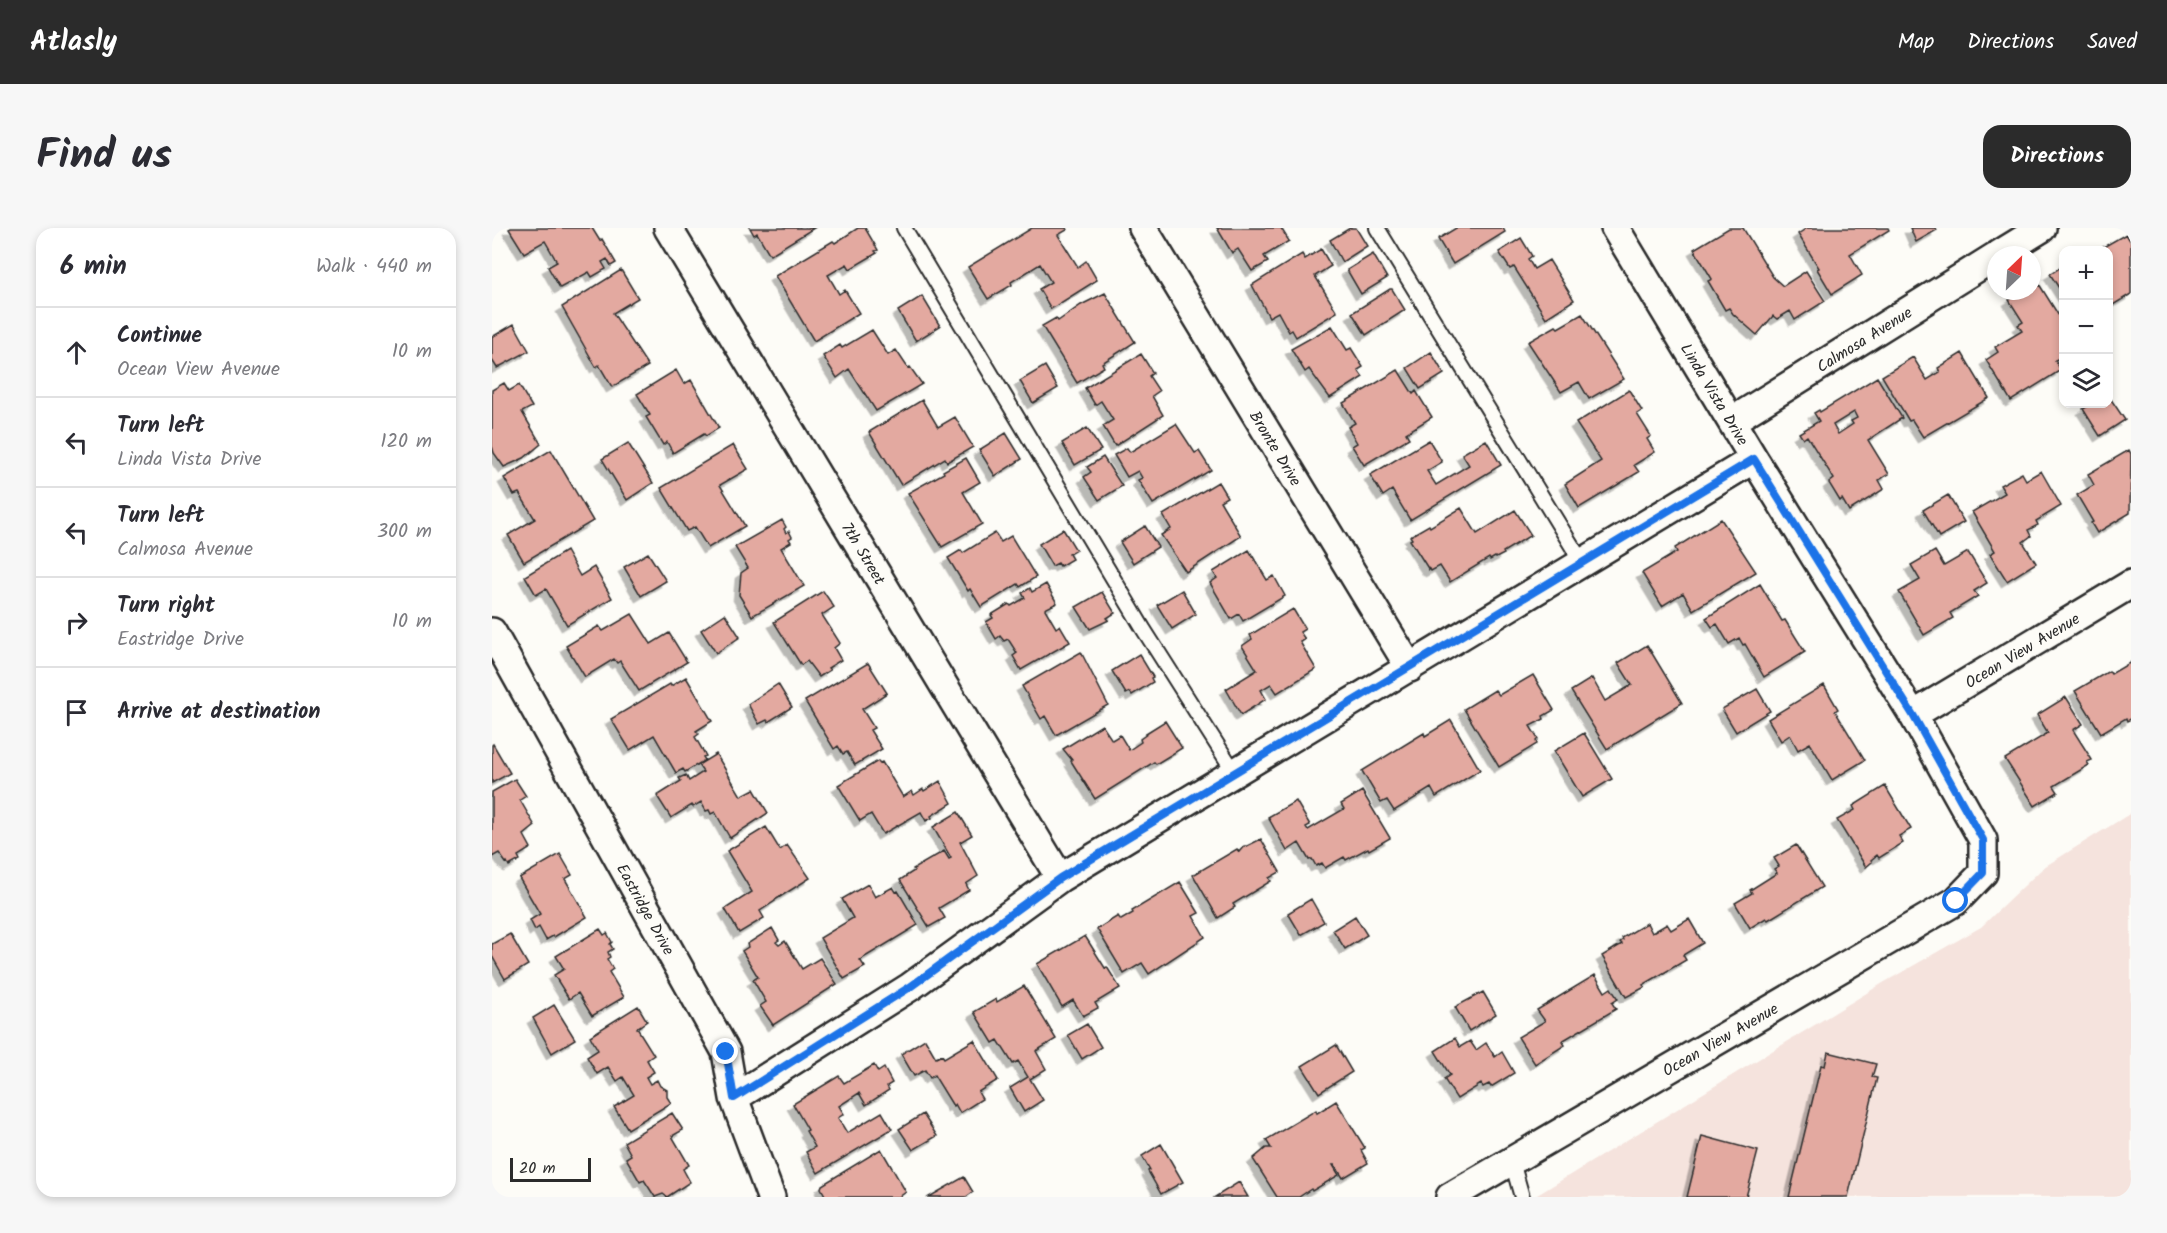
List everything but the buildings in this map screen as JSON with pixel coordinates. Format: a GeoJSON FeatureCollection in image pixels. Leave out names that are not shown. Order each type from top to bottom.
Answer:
{"type":"FeatureCollection","features":[{"type":"Feature","properties":{"kind":"street","name":"7th Street"},"geometry":{"type":"LineString","coordinates":[[668,228],[1060,878]]}},
{"type":"Feature","properties":{"kind":"street","name":"Bronte Drive"},"geometry":{"type":"LineString","coordinates":[[1143,228],[1410,668]]}},
{"type":"Feature","properties":{"kind":"street","name":"Linda Vista Drive"},"geometry":{"type":"LineString","coordinates":[[1615,228],[1754,459],[1913,715],[1983,840],[1983,873]]}},
{"type":"Feature","properties":{"kind":"street","name":"Calmosa Avenue"},"geometry":{"type":"LineString","coordinates":[[2013,246],[2042,228]]}},
{"type":"Feature","properties":{"kind":"street","name":"Calmosa Avenue"},"geometry":{"type":"LineString","coordinates":[[1732,421],[1987,262]]}},
{"type":"Feature","properties":{"kind":"street"},"geometry":{"type":"LineString","coordinates":[[734,1098],[910,987],[1060,878],[1754,459]]}},
{"type":"Feature","properties":{"kind":"street","name":"Ocean View Avenue"},"geometry":{"type":"LineString","coordinates":[[1913,715],[2131,584]]}},
{"type":"Feature","properties":{"kind":"street","name":"Eastridge Drive"},"geometry":{"type":"LineString","coordinates":[[492,632],[726,1052],[734,1098],[771,1197]]}},
{"type":"Feature","properties":{"kind":"street","name":"Ocean View Avenue"},"geometry":{"type":"LineString","coordinates":[[1450,1197],[1956,901],[1983,873]]}},
{"type":"Feature","properties":{"kind":"lane"},"geometry":{"type":"LineString","coordinates":[[904,228],[1144,630],[1235,773]]}},
{"type":"Feature","properties":{"kind":"lane"},"geometry":{"type":"LineString","coordinates":[[1377,228],[1583,564]]}},
{"type":"Feature","properties":{"kind":"lane"},"geometry":{"type":"LineString","coordinates":[[1512,1162],[1522,1197]]}},
{"type":"Feature","properties":{"kind":"shaded area"},"geometry":{"type":"Polygon","coordinates":[[[2131,813],[2131,1197],[1534,1197],[1883,983],[1981,927],[2044,867],[2131,813]]]}},
{"type":"Feature","properties":{"kind":"route"},"geometry":{"type":"LineString","coordinates":[[726,1052],[734,1098],[910,987],[1060,878],[1754,459],[1913,715],[1983,840],[1983,873],[1956,901]]}}]}
